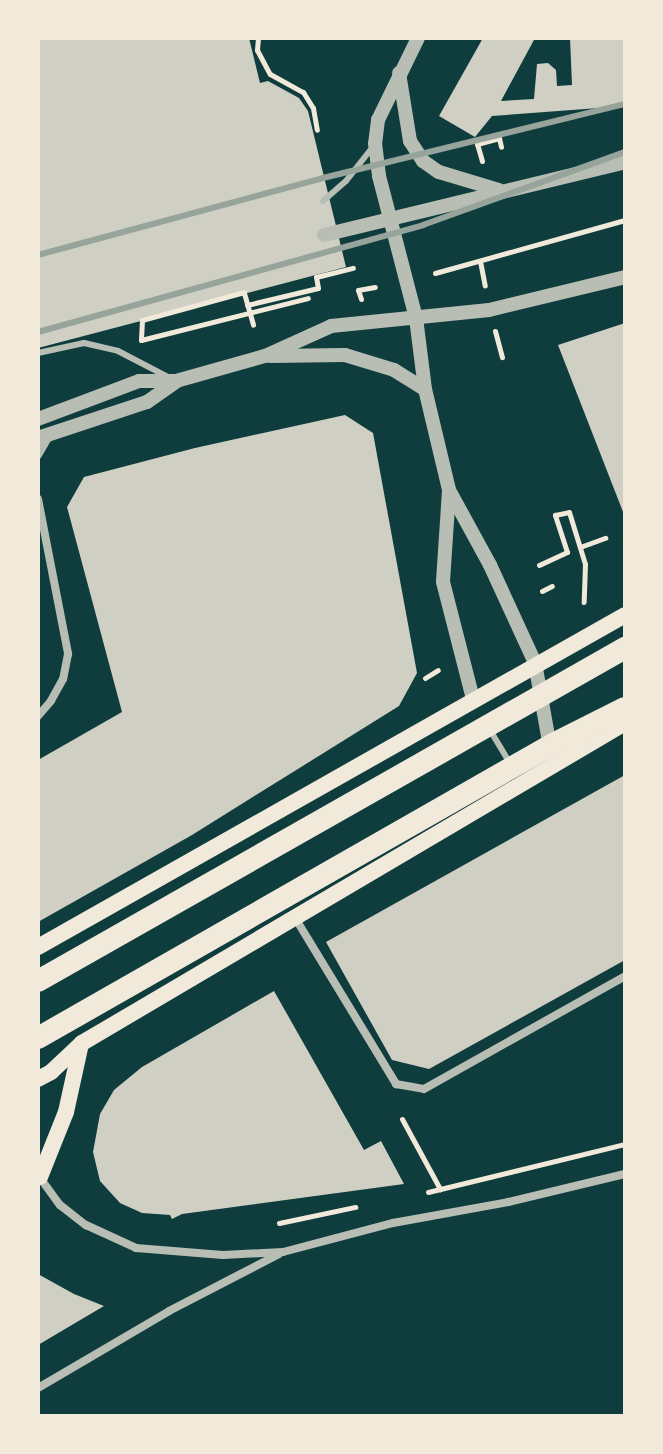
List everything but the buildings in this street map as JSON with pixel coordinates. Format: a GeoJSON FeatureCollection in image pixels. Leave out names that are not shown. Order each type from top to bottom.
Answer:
{"type":"FeatureCollection","features":[{"type":"Feature","properties":{"kind":"highway"},"geometry":{"type":"LineString","coordinates":[[38,981],[625,648]]}},
{"type":"Feature","properties":{"kind":"highway"},"geometry":{"type":"LineString","coordinates":[[38,1038],[553,744],[625,708]]}},
{"type":"Feature","properties":{"kind":"main road"},"geometry":{"type":"LineString","coordinates":[[38,947],[535,663],[625,615]]}},
{"type":"Feature","properties":{"kind":"main road"},"geometry":{"type":"LineString","coordinates":[[38,1079],[51,1072],[82,1043],[520,782],[625,723]]}},
{"type":"Feature","properties":{"kind":"main road"},"geometry":{"type":"LineString","coordinates":[[38,1026],[53,1036],[82,1043]]}},
{"type":"Feature","properties":{"kind":"main road"},"geometry":{"type":"LineString","coordinates":[[39,1172],[66,1112],[82,1043]]}},
{"type":"Feature","properties":{"kind":"street"},"geometry":{"type":"LineString","coordinates":[[418,38],[378,120],[375,143],[416,318],[425,389],[449,490],[490,565],[535,663],[553,763]]}},
{"type":"Feature","properties":{"kind":"street"},"geometry":{"type":"LineString","coordinates":[[399,72],[410,141],[423,161],[439,172],[502,191]]}},
{"type":"Feature","properties":{"kind":"street"},"geometry":{"type":"LineString","coordinates":[[324,235],[625,162]]}},
{"type":"Feature","properties":{"kind":"street"},"geometry":{"type":"LineString","coordinates":[[38,419],[139,381],[176,381],[265,356],[331,326],[489,310],[625,277]]}},
{"type":"Feature","properties":{"kind":"street"},"geometry":{"type":"LineString","coordinates":[[265,356],[345,355],[394,370],[425,389]]}},
{"type":"Feature","properties":{"kind":"street"},"geometry":{"type":"LineString","coordinates":[[38,455],[44,437],[147,402],[176,381]]}},
{"type":"Feature","properties":{"kind":"street"},"geometry":{"type":"LineString","coordinates":[[449,490],[443,582],[473,699]]}},
{"type":"Feature","properties":{"kind":"street"},"geometry":{"type":"LineString","coordinates":[[38,499],[68,654],[63,679],[38,716]]}},
{"type":"Feature","properties":{"kind":"street"},"geometry":{"type":"LineString","coordinates":[[294,916],[396,1084],[424,1089],[625,976]]}},
{"type":"Feature","properties":{"kind":"street"},"geometry":{"type":"LineString","coordinates":[[39,1172],[60,1205],[86,1225],[136,1248],[184,1254],[283,1252]]}},
{"type":"Feature","properties":{"kind":"street"},"geometry":{"type":"LineString","coordinates":[[38,1388],[169,1311],[283,1252],[393,1223],[508,1202],[625,1174]]}},
{"type":"Feature","properties":{"kind":"lane"},"geometry":{"type":"LineString","coordinates":[[323,201],[353,173],[375,143]]}},
{"type":"Feature","properties":{"kind":"lane"},"geometry":{"type":"LineString","coordinates":[[38,353],[84,343],[118,351],[176,381]]}},
{"type":"Feature","properties":{"kind":"lane"},"geometry":{"type":"LineString","coordinates":[[473,699],[520,782]]}},
{"type":"Feature","properties":{"kind":"path"},"geometry":{"type":"LineString","coordinates":[[258,38],[257,50],[270,74],[303,92],[313,108],[317,130]]}},
{"type":"Feature","properties":{"kind":"path"},"geometry":{"type":"LineString","coordinates":[[482,162],[477,144],[499,138],[501,147]]}},
{"type":"Feature","properties":{"kind":"path"},"geometry":{"type":"LineString","coordinates":[[435,273],[625,220]]}},
{"type":"Feature","properties":{"kind":"path"},"geometry":{"type":"LineString","coordinates":[[247,305],[318,288],[316,277],[353,268]]}},
{"type":"Feature","properties":{"kind":"path"},"geometry":{"type":"LineString","coordinates":[[358,290],[375,287]]}},
{"type":"Feature","properties":{"kind":"path"},"geometry":{"type":"LineString","coordinates":[[141,340],[142,320],[244,293],[253,325]]}},
{"type":"Feature","properties":{"kind":"path"},"geometry":{"type":"LineString","coordinates":[[150,338],[308,298]]}},
{"type":"Feature","properties":{"kind":"path"},"geometry":{"type":"LineString","coordinates":[[539,565],[567,552],[555,515],[569,512],[585,564],[584,602]]}},
{"type":"Feature","properties":{"kind":"path"},"geometry":{"type":"LineString","coordinates":[[580,547],[605,538]]}},
{"type":"Feature","properties":{"kind":"path"},"geometry":{"type":"LineString","coordinates":[[542,591],[552,586]]}},
{"type":"Feature","properties":{"kind":"path"},"geometry":{"type":"LineString","coordinates":[[425,678],[438,670]]}},
{"type":"Feature","properties":{"kind":"path"},"geometry":{"type":"LineString","coordinates":[[402,1119],[440,1189]]}},
{"type":"Feature","properties":{"kind":"path"},"geometry":{"type":"LineString","coordinates":[[419,1194],[625,1144]]}},
{"type":"Feature","properties":{"kind":"path"},"geometry":{"type":"LineString","coordinates":[[279,1223],[365,1205]]}},
{"type":"Feature","properties":{"kind":"railway"},"geometry":{"type":"LineString","coordinates":[[38,255],[323,178],[625,104]]}},
{"type":"Feature","properties":{"kind":"railway"},"geometry":{"type":"LineString","coordinates":[[38,332],[423,225],[625,152]]}}]}
